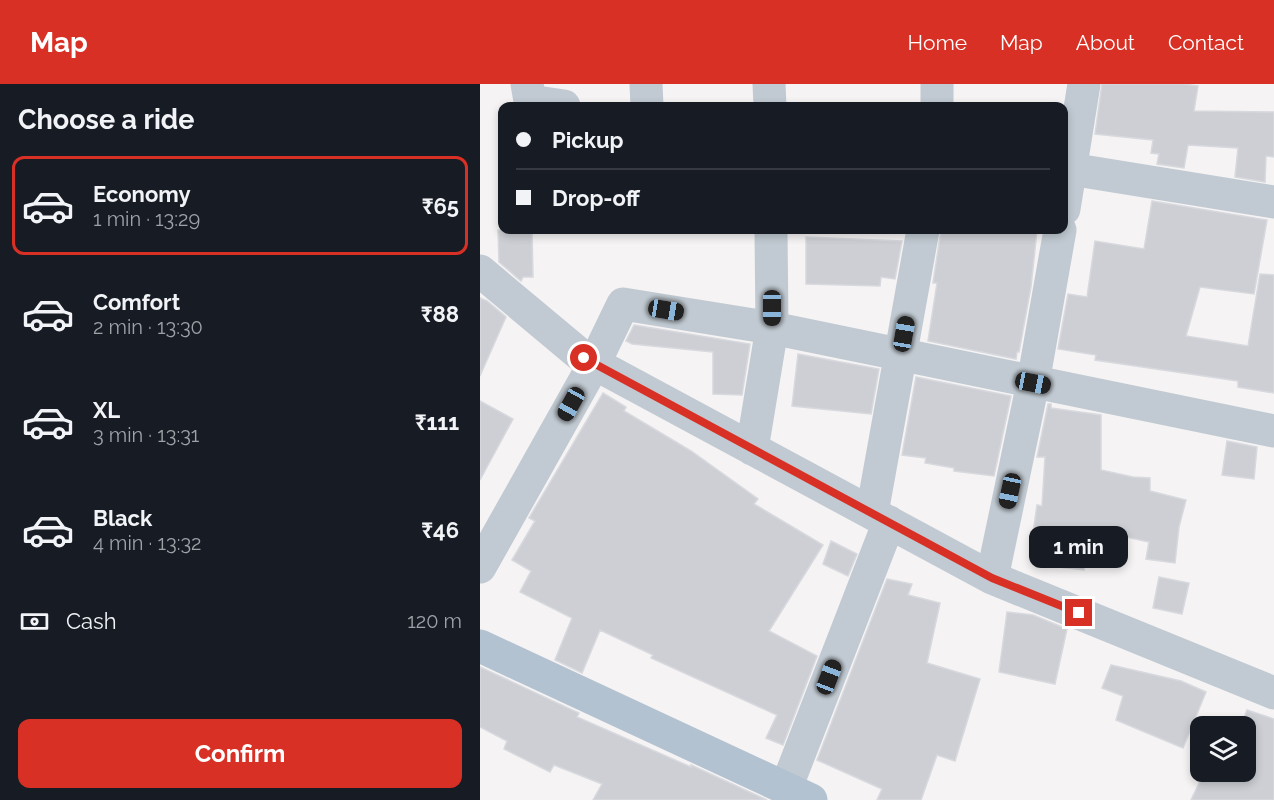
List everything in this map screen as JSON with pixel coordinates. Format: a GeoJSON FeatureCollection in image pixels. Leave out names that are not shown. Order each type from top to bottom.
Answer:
{"type":"FeatureCollection","features":[{"type":"Feature","properties":{"kind":"main road"},"geometry":{"type":"LineString","coordinates":[[480,646],[798,794]]}},
{"type":"Feature","properties":{"kind":"street"},"geometry":{"type":"LineString","coordinates":[[527,84],[530,101],[537,102]]}},
{"type":"Feature","properties":{"kind":"street"},"geometry":{"type":"LineString","coordinates":[[646,84],[647,102]]}},
{"type":"Feature","properties":{"kind":"street"},"geometry":{"type":"LineString","coordinates":[[769,84],[770,102]]}},
{"type":"Feature","properties":{"kind":"street"},"geometry":{"type":"LineString","coordinates":[[937,84],[937,102]]}},
{"type":"Feature","properties":{"kind":"street"},"geometry":{"type":"LineString","coordinates":[[1068,164],[1084,84]]}},
{"type":"Feature","properties":{"kind":"street"},"geometry":{"type":"LineString","coordinates":[[1068,169],[1274,202]]}},
{"type":"Feature","properties":{"kind":"street"},"geometry":{"type":"LineString","coordinates":[[752,449],[772,328],[771,234]]}},
{"type":"Feature","properties":{"kind":"street"},"geometry":{"type":"LineString","coordinates":[[798,794],[880,517],[900,355],[922,234]]}},
{"type":"Feature","properties":{"kind":"street"},"geometry":{"type":"LineString","coordinates":[[992,578],[1033,383],[1059,234]]}},
{"type":"Feature","properties":{"kind":"street"},"geometry":{"type":"LineString","coordinates":[[480,271],[584,358],[992,578],[1274,693]]}},
{"type":"Feature","properties":{"kind":"street"},"geometry":{"type":"LineString","coordinates":[[480,567],[594,363],[623,304],[772,328],[1274,431]]}},
{"type":"Feature","properties":{"kind":"building"},"geometry":{"type":"Polygon","coordinates":[[[1102,84],[1198,86],[1194,111],[1274,112],[1274,157],[1266,156],[1265,182],[1235,177],[1238,148],[1188,145],[1184,168],[1157,164],[1159,154],[1151,153],[1153,140],[1095,134],[1102,84]]]}},
{"type":"Feature","properties":{"kind":"building"},"geometry":{"type":"Polygon","coordinates":[[[1152,201],[1267,220],[1254,294],[1200,287],[1186,336],[1248,346],[1260,274],[1274,275],[1274,393],[1238,387],[1238,381],[1095,360],[1096,355],[1058,349],[1068,294],[1087,297],[1095,241],[1144,249],[1152,201]]]}},
{"type":"Feature","properties":{"kind":"building"},"geometry":{"type":"Polygon","coordinates":[[[498,234],[532,234],[533,277],[523,277],[521,281],[499,262],[498,234]]]}},
{"type":"Feature","properties":{"kind":"building"},"geometry":{"type":"Polygon","coordinates":[[[940,234],[1037,234],[1031,287],[1016,359],[928,341],[937,283],[933,283],[940,234]]]}},
{"type":"Feature","properties":{"kind":"building"},"geometry":{"type":"Polygon","coordinates":[[[806,237],[902,241],[895,279],[881,277],[880,286],[806,284],[806,237]]]}},
{"type":"Feature","properties":{"kind":"building"},"geometry":{"type":"Polygon","coordinates":[[[480,298],[506,317],[480,376],[480,298]]]}},
{"type":"Feature","properties":{"kind":"building"},"geometry":{"type":"Polygon","coordinates":[[[634,325],[750,344],[742,395],[713,394],[713,352],[632,344],[626,341],[634,325]]]}},
{"type":"Feature","properties":{"kind":"building"},"geometry":{"type":"Polygon","coordinates":[[[798,354],[879,369],[871,414],[792,406],[798,354]]]}},
{"type":"Feature","properties":{"kind":"building"},"geometry":{"type":"Polygon","coordinates":[[[916,377],[1011,396],[994,476],[954,471],[954,468],[925,463],[926,458],[902,455],[916,377]]]}},
{"type":"Feature","properties":{"kind":"building"},"geometry":{"type":"Polygon","coordinates":[[[603,393],[626,407],[624,411],[691,451],[758,499],[754,504],[823,545],[769,631],[817,656],[783,745],[766,738],[777,715],[651,658],[653,655],[600,630],[582,673],[555,660],[572,618],[520,592],[531,571],[512,560],[535,521],[529,518],[603,393]]]}},
{"type":"Feature","properties":{"kind":"building"},"geometry":{"type":"Polygon","coordinates":[[[480,401],[513,419],[480,480],[480,401]]]}},
{"type":"Feature","properties":{"kind":"building"},"geometry":{"type":"Polygon","coordinates":[[[1048,404],[1051,404],[1051,408],[1101,415],[1101,470],[1150,478],[1150,491],[1186,500],[1179,527],[1175,563],[1146,559],[1149,542],[1090,529],[1084,570],[1051,566],[1054,543],[1032,540],[1037,505],[1042,506],[1045,457],[1037,457],[1048,404]]]}},
{"type":"Feature","properties":{"kind":"building"},"geometry":{"type":"Polygon","coordinates":[[[1227,441],[1257,447],[1254,479],[1222,475],[1227,441]]]}},
{"type":"Feature","properties":{"kind":"building"},"geometry":{"type":"Polygon","coordinates":[[[831,541],[857,554],[848,576],[823,564],[831,541]]]}},
{"type":"Feature","properties":{"kind":"building"},"geometry":{"type":"Polygon","coordinates":[[[1159,577],[1189,583],[1182,614],[1153,608],[1159,577]]]}},
{"type":"Feature","properties":{"kind":"building"},"geometry":{"type":"Polygon","coordinates":[[[887,579],[912,584],[908,595],[940,603],[927,663],[980,679],[955,761],[937,755],[921,800],[877,800],[882,789],[817,760],[887,579]]]}},
{"type":"Feature","properties":{"kind":"building"},"geometry":{"type":"Polygon","coordinates":[[[1007,612],[1033,615],[1067,629],[1055,684],[999,672],[1007,612]]]}},
{"type":"Feature","properties":{"kind":"building"},"geometry":{"type":"Polygon","coordinates":[[[1111,665],[1181,681],[1206,692],[1196,716],[1190,716],[1190,731],[1183,748],[1116,720],[1123,696],[1102,688],[1111,665]]]}},
{"type":"Feature","properties":{"kind":"building"},"geometry":{"type":"Polygon","coordinates":[[[480,667],[579,713],[577,717],[767,800],[593,800],[602,784],[554,765],[550,772],[504,749],[507,741],[480,727],[480,667]]]}},
{"type":"Feature","properties":{"kind":"building"},"geometry":{"type":"Polygon","coordinates":[[[1247,710],[1274,719],[1274,800],[1191,800],[1200,782],[1256,782],[1256,716],[1245,716],[1247,710]]]}},
{"type":"Feature","properties":{"kind":"route"},"geometry":{"type":"LineString","coordinates":[[584,358],[992,578],[1079,613]]}}]}
